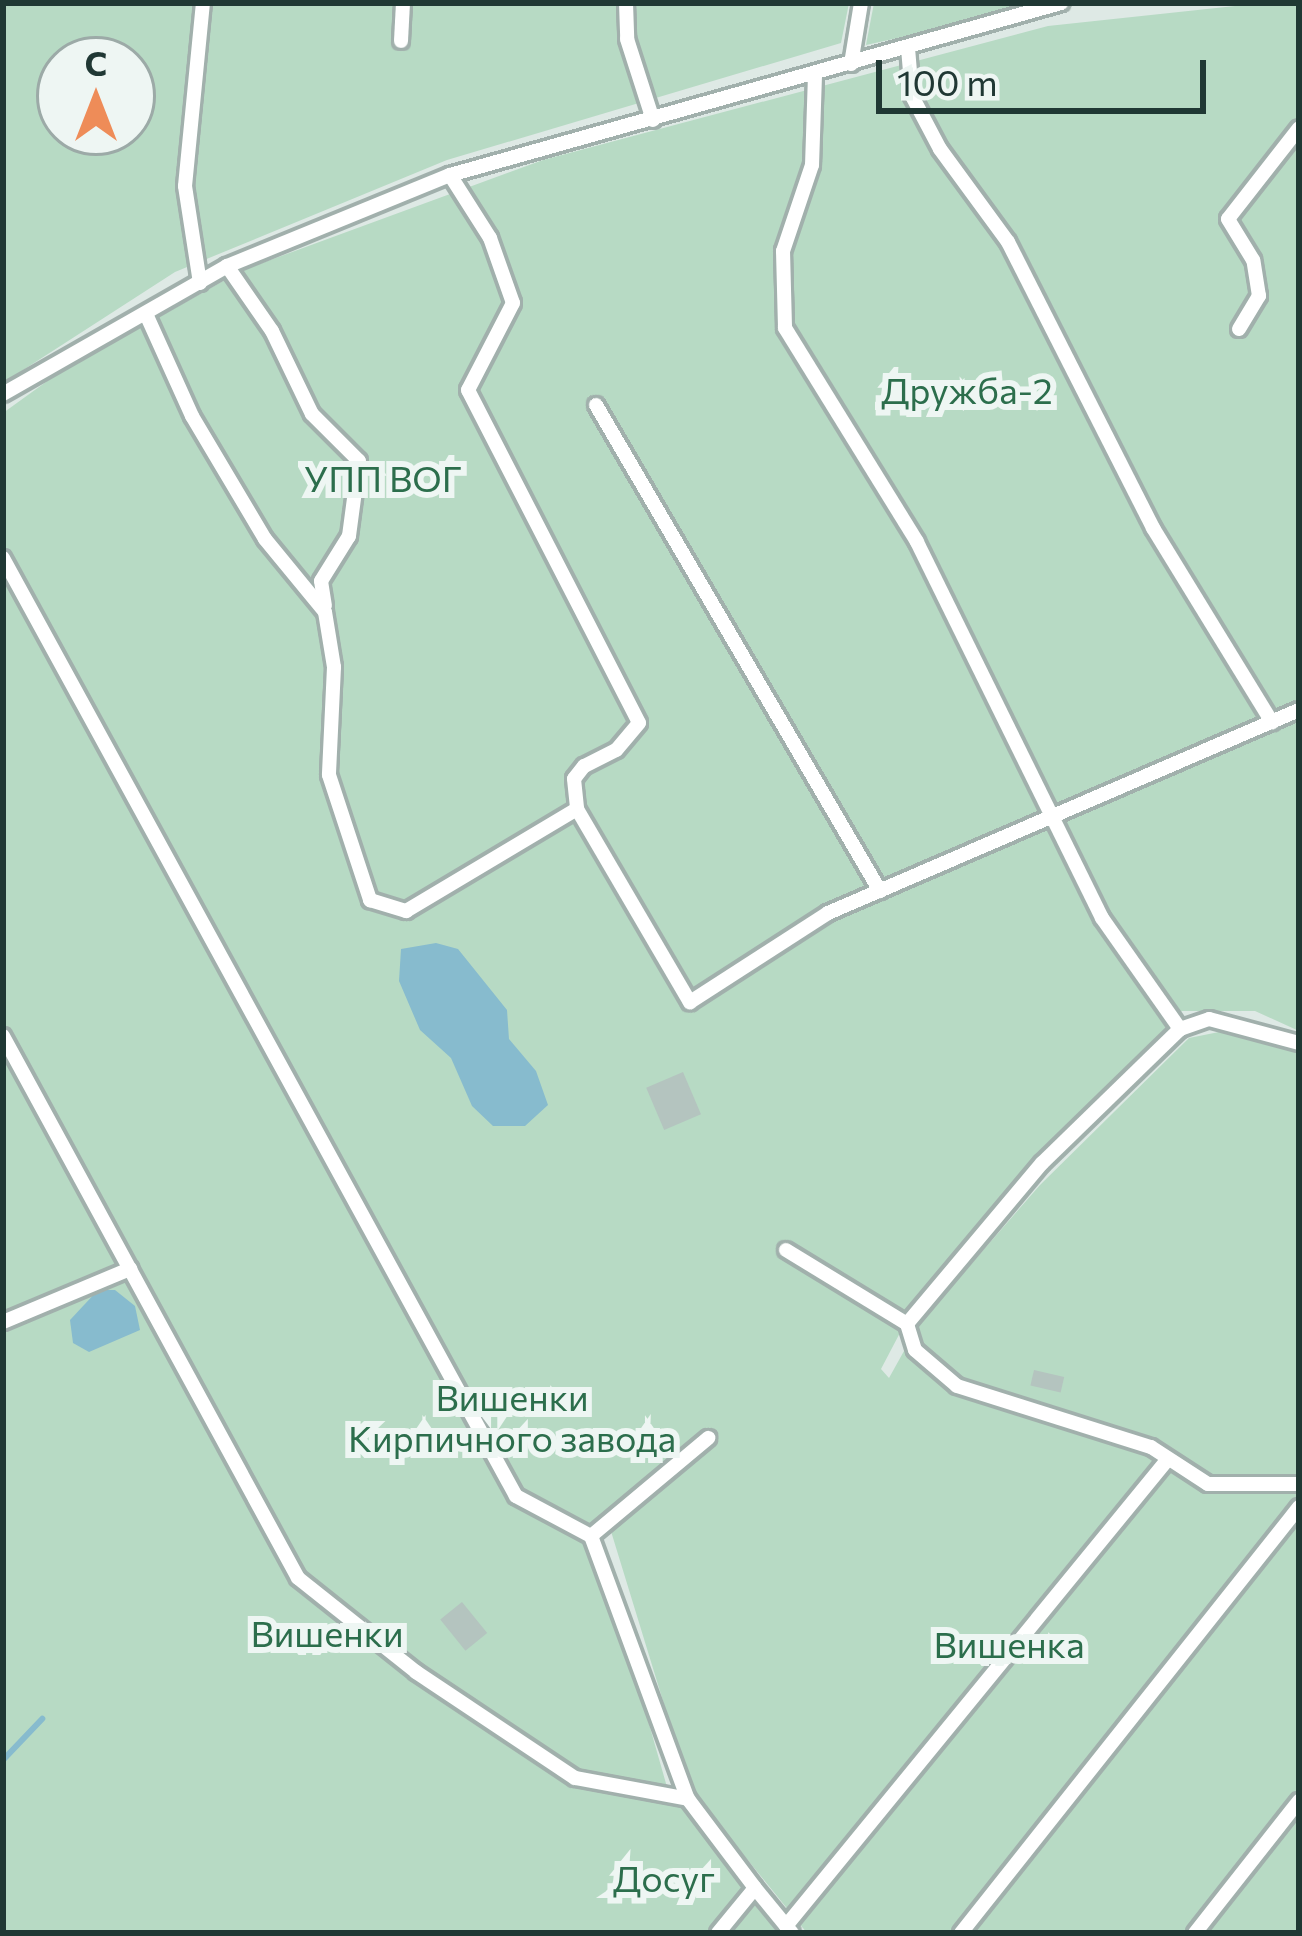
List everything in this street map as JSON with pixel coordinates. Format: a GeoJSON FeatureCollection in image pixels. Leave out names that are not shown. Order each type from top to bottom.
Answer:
{"type":"FeatureCollection","features":[{"type":"Feature","properties":{"kind":"lane"},"geometry":{"type":"LineString","coordinates":[[200,283],[185,186],[203,3]]}},
{"type":"Feature","properties":{"kind":"lane"},"geometry":{"type":"LineString","coordinates":[[401,40],[403,3]]}},
{"type":"Feature","properties":{"kind":"lane"},"geometry":{"type":"LineString","coordinates":[[626,3],[627,39],[653,120]]}},
{"type":"Feature","properties":{"kind":"lane"},"geometry":{"type":"LineString","coordinates":[[851,64],[861,3]]}},
{"type":"Feature","properties":{"kind":"lane"},"geometry":{"type":"LineString","coordinates":[[3,394],[227,266],[450,175],[1061,3]]}},
{"type":"Feature","properties":{"kind":"lane"},"geometry":{"type":"LineString","coordinates":[[908,48],[912,96],[940,149],[1008,242],[1154,528],[1272,722]]}},
{"type":"Feature","properties":{"kind":"lane"},"geometry":{"type":"LineString","coordinates":[[815,75],[812,165],[783,250],[785,328],[917,542],[1057,815],[1102,918],[1180,1029]]}},
{"type":"Feature","properties":{"kind":"lane"},"geometry":{"type":"LineString","coordinates":[[1239,329],[1259,296],[1253,260],[1228,219],[1299,128]]}},
{"type":"Feature","properties":{"kind":"lane"},"geometry":{"type":"LineString","coordinates":[[450,175],[490,238],[513,303],[467,390],[639,723],[616,750],[584,766],[574,779],[577,809],[690,1002],[829,913],[1299,710]]}},
{"type":"Feature","properties":{"kind":"lane"},"geometry":{"type":"LineString","coordinates":[[227,266],[272,331],[312,414],[359,460],[349,536],[321,581],[334,667],[328,775],[370,900],[406,911],[577,809]]}},
{"type":"Feature","properties":{"kind":"lane"},"geometry":{"type":"LineString","coordinates":[[146,314],[192,416],[265,539],[325,611]]}},
{"type":"Feature","properties":{"kind":"lane"},"geometry":{"type":"LineString","coordinates":[[596,405],[880,891]]}},
{"type":"Feature","properties":{"kind":"lane"},"geometry":{"type":"LineString","coordinates":[[3,558],[516,1496],[591,1536],[688,1799],[789,1929],[1168,1459]]}},
{"type":"Feature","properties":{"kind":"lane"},"geometry":{"type":"LineString","coordinates":[[907,1324],[1042,1163],[1180,1029],[1209,1019],[1299,1043]]}},
{"type":"Feature","properties":{"kind":"lane"},"geometry":{"type":"LineString","coordinates":[[3,1036],[298,1578],[416,1672],[575,1778],[688,1799]]}},
{"type":"Feature","properties":{"kind":"lane"},"geometry":{"type":"LineString","coordinates":[[786,1250],[907,1324],[915,1350],[957,1386],[1151,1447],[1208,1484],[1299,1484]]}},
{"type":"Feature","properties":{"kind":"lane"},"geometry":{"type":"LineString","coordinates":[[3,1322],[130,1269]]}},
{"type":"Feature","properties":{"kind":"lane"},"geometry":{"type":"LineString","coordinates":[[591,1536],[708,1438]]}},
{"type":"Feature","properties":{"kind":"lane"},"geometry":{"type":"LineString","coordinates":[[961,1933],[1299,1507]]}},
{"type":"Feature","properties":{"kind":"lane"},"geometry":{"type":"LineString","coordinates":[[1195,1933],[1299,1802]]}},
{"type":"Feature","properties":{"kind":"lane"},"geometry":{"type":"LineString","coordinates":[[718,1933],[755,1888]]}},
{"type":"Feature","properties":{"kind":"green space"},"geometry":{"type":"Polygon","coordinates":[[[3,3],[849,3],[841,43],[447,160],[175,272],[3,383],[3,3]]]}},
{"type":"Feature","properties":{"kind":"green space"},"geometry":{"type":"Polygon","coordinates":[[[874,3],[1057,3],[866,45],[874,3]]]}},
{"type":"Feature","properties":{"kind":"green space"},"geometry":{"type":"Polygon","coordinates":[[[1299,3],[1299,1031],[1255,1011],[1182,1011],[992,1207],[913,1308],[881,1369],[889,1378],[919,1324],[1040,1185],[1189,1038],[1219,1032],[1270,1037],[1299,1050],[1299,1933],[807,1933],[690,1789],[606,1515],[582,1537],[605,1570],[667,1787],[782,1933],[3,1933],[3,413],[57,374],[243,270],[543,160],[1048,26],[1299,3]]]}},
{"type":"Feature","properties":{"kind":"water"},"geometry":{"type":"Polygon","coordinates":[[[436,943],[458,949],[507,1010],[509,1039],[536,1071],[548,1105],[525,1126],[493,1126],[472,1106],[451,1058],[420,1030],[399,981],[401,949],[436,943]]]}},
{"type":"Feature","properties":{"kind":"water"},"geometry":{"type":"Polygon","coordinates":[[[98,1290],[115,1290],[135,1306],[140,1330],[89,1352],[73,1343],[70,1320],[98,1290]]]}},
{"type":"Feature","properties":{"kind":"building"},"geometry":{"type":"Polygon","coordinates":[[[683,1072],[701,1114],[664,1130],[646,1088],[683,1072]]]}},
{"type":"Feature","properties":{"kind":"building"},"geometry":{"type":"Polygon","coordinates":[[[1034,1370],[1064,1377],[1061,1393],[1030,1386],[1034,1370]]]}},
{"type":"Feature","properties":{"kind":"building"},"geometry":{"type":"Polygon","coordinates":[[[462,1602],[487,1633],[465,1651],[440,1620],[462,1602]]]}},
{"type":"Feature","properties":{"kind":"waterway"},"geometry":{"type":"LineString","coordinates":[[3,1760],[42,1719]]}},
{"type":"Feature","properties":{"kind":"park label","name":"Дружба-2"},"geometry":{"type":"Point","coordinates":[967,390]}},
{"type":"Feature","properties":{"kind":"park label","name":"УПП ВОГ"},"geometry":{"type":"Point","coordinates":[383,478]}},
{"type":"Feature","properties":{"kind":"park label","name":"Вишенки Кирпичного завода"},"geometry":{"type":"Point","coordinates":[512,1416]}},
{"type":"Feature","properties":{"kind":"park label","name":"Вишенки"},"geometry":{"type":"Point","coordinates":[327,1633]}},
{"type":"Feature","properties":{"kind":"park label","name":"Вишенка"},"geometry":{"type":"Point","coordinates":[1009,1644]}},
{"type":"Feature","properties":{"kind":"park label","name":"Досуг"},"geometry":{"type":"Point","coordinates":[664,1878]}}]}
